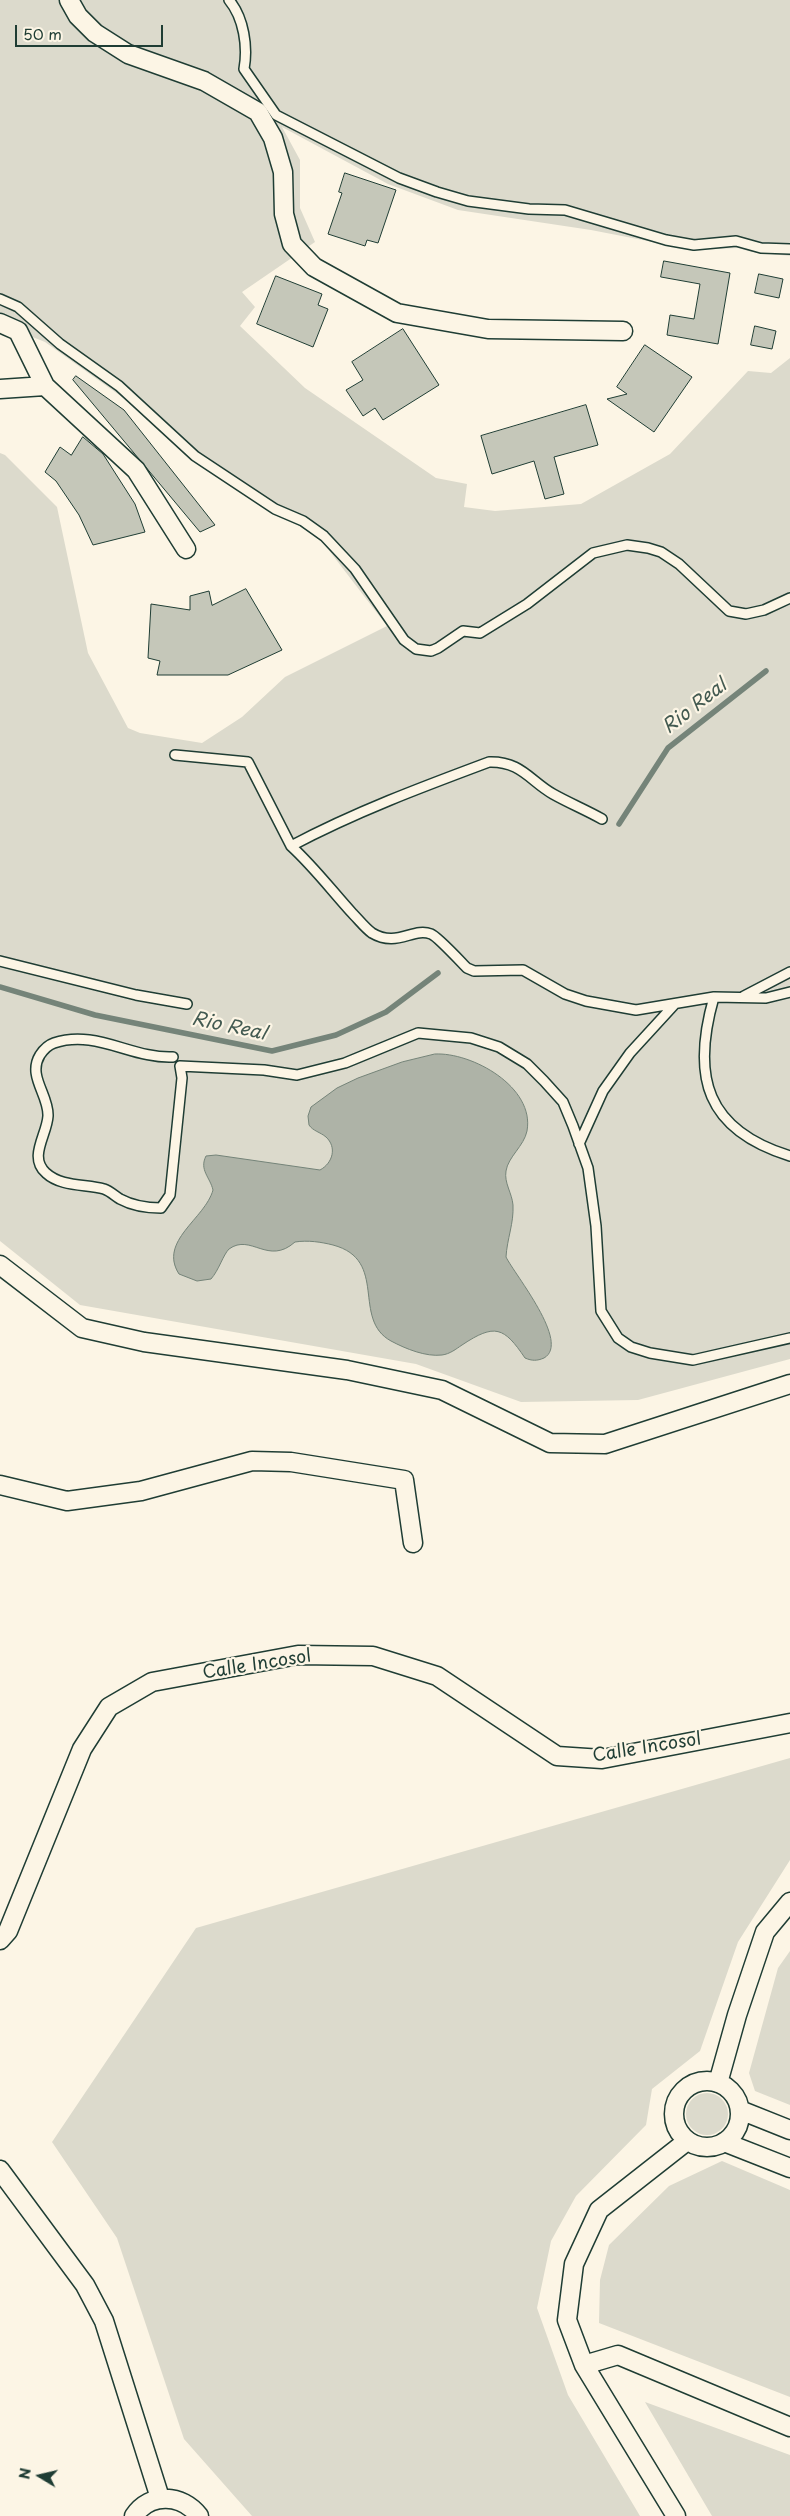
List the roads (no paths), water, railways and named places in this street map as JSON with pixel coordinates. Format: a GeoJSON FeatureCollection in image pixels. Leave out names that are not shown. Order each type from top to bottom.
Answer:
{"type":"FeatureCollection","features":[{"type":"Feature","properties":{"kind":"street"},"geometry":{"type":"LineString","coordinates":[[68,0],[78,16],[95,33],[128,54],[204,81],[258,112],[273,138],[283,172],[284,214],[292,244],[314,267],[397,313],[488,330],[622,331]]}},
{"type":"Feature","properties":{"kind":"street"},"geometry":{"type":"LineString","coordinates":[[0,324],[18,331],[45,386],[136,470],[186,549]]}},
{"type":"Feature","properties":{"kind":"street"},"geometry":{"type":"LineString","coordinates":[[0,389],[45,386]]}},
{"type":"Feature","properties":{"kind":"street"},"geometry":{"type":"LineString","coordinates":[[0,1265],[82,1328],[144,1342],[347,1370],[442,1390],[550,1443],[605,1444],[790,1384]]}},
{"type":"Feature","properties":{"kind":"street"},"geometry":{"type":"LineString","coordinates":[[0,1485],[67,1501],[141,1491],[252,1460],[291,1462],[404,1480],[413,1543]]}},
{"type":"Feature","properties":{"kind":"street","name":"Calle Incosol"},"geometry":{"type":"LineString","coordinates":[[0,1940],[8,1931],[82,1748],[109,1707],[152,1682],[298,1655],[374,1656],[437,1676],[557,1756],[602,1759],[790,1724]]}},
{"type":"Feature","properties":{"kind":"street"},"geometry":{"type":"LineString","coordinates":[[718,2083],[737,2015],[765,1932],[790,1902]]}},
{"type":"Feature","properties":{"kind":"street"},"geometry":{"type":"LineString","coordinates":[[698,2082],[718,2083],[733,2093],[740,2110],[737,2128],[724,2142],[706,2147],[687,2141],[675,2124],[674,2114],[678,2098],[688,2087],[698,2082]]}},
{"type":"Feature","properties":{"kind":"street"},"geometry":{"type":"LineString","coordinates":[[740,2110],[790,2130]]}},
{"type":"Feature","properties":{"kind":"street"},"geometry":{"type":"LineString","coordinates":[[676,2516],[584,2365],[567,2320],[574,2264],[599,2210],[687,2141]]}},
{"type":"Feature","properties":{"kind":"street"},"geometry":{"type":"LineString","coordinates":[[724,2142],[790,2168]]}},
{"type":"Feature","properties":{"kind":"street"},"geometry":{"type":"LineString","coordinates":[[0,2170],[85,2285],[104,2321],[160,2498]]}},
{"type":"Feature","properties":{"kind":"street"},"geometry":{"type":"LineString","coordinates":[[584,2365],[618,2355],[790,2427]]}},
{"type":"Feature","properties":{"kind":"street"},"geometry":{"type":"LineString","coordinates":[[134,2516],[148,2502],[160,2498],[183,2502],[199,2516]]}},
{"type":"Feature","properties":{"kind":"lane"},"geometry":{"type":"LineString","coordinates":[[229,0],[241,19],[246,57],[244,69],[276,115],[399,178],[468,201],[529,209],[565,210],[666,240],[694,246],[736,241],[761,248],[790,249]]}},
{"type":"Feature","properties":{"kind":"lane"},"geometry":{"type":"LineString","coordinates":[[0,299],[18,307],[60,344],[119,386],[195,456],[275,509],[303,521],[324,536],[355,569],[404,640],[416,649],[431,651],[463,631],[480,633],[528,604],[593,553],[627,545],[661,552],[678,564],[729,611],[746,614],[790,598]]}},
{"type":"Feature","properties":{"kind":"lane"},"geometry":{"type":"LineString","coordinates":[[175,755],[248,762],[291,846],[314,867],[334,893],[371,932],[384,938],[402,938],[425,933],[433,934],[467,968],[488,971],[523,970],[566,994],[586,1001],[636,1010],[714,997],[744,996],[766,998],[790,992]]}},
{"type":"Feature","properties":{"kind":"lane"},"geometry":{"type":"LineString","coordinates":[[291,846],[326,828],[403,794],[490,762],[500,762],[526,771],[550,793],[602,819]]}},
{"type":"Feature","properties":{"kind":"lane"},"geometry":{"type":"LineString","coordinates":[[0,961],[136,995],[187,1004]]}},
{"type":"Feature","properties":{"kind":"lane"},"geometry":{"type":"LineString","coordinates":[[744,996],[790,972]]}},
{"type":"Feature","properties":{"kind":"lane"},"geometry":{"type":"LineString","coordinates":[[714,997],[703,1050],[708,1087],[712,1098],[719,1110],[737,1131],[761,1146],[790,1156]]}},
{"type":"Feature","properties":{"kind":"lane"},"geometry":{"type":"LineString","coordinates":[[579,1144],[604,1091],[630,1053],[674,1005]]}},
{"type":"Feature","properties":{"kind":"lane"},"geometry":{"type":"LineString","coordinates":[[173,1058],[155,1058],[86,1039],[52,1043],[44,1049],[37,1060],[36,1071],[41,1092],[48,1106],[48,1118],[39,1143],[38,1154],[39,1164],[46,1173],[59,1181],[105,1190],[122,1200],[143,1208],[160,1208],[170,1195],[173,1176],[182,1078],[180,1066],[264,1070],[297,1075],[345,1063],[418,1033],[439,1033],[471,1038],[499,1047],[527,1064],[563,1102],[588,1168],[596,1226],[601,1311],[618,1338],[631,1347],[650,1353],[693,1360],[790,1338]]}},
{"type":"Feature","properties":{"kind":"waterway","name":"Rio Real"},"geometry":{"type":"LineString","coordinates":[[619,824],[668,748],[766,671]]}},
{"type":"Feature","properties":{"kind":"waterway","name":"Rio Real"},"geometry":{"type":"LineString","coordinates":[[0,987],[95,1015],[272,1051],[336,1035],[386,1012],[438,973]]}}]}
